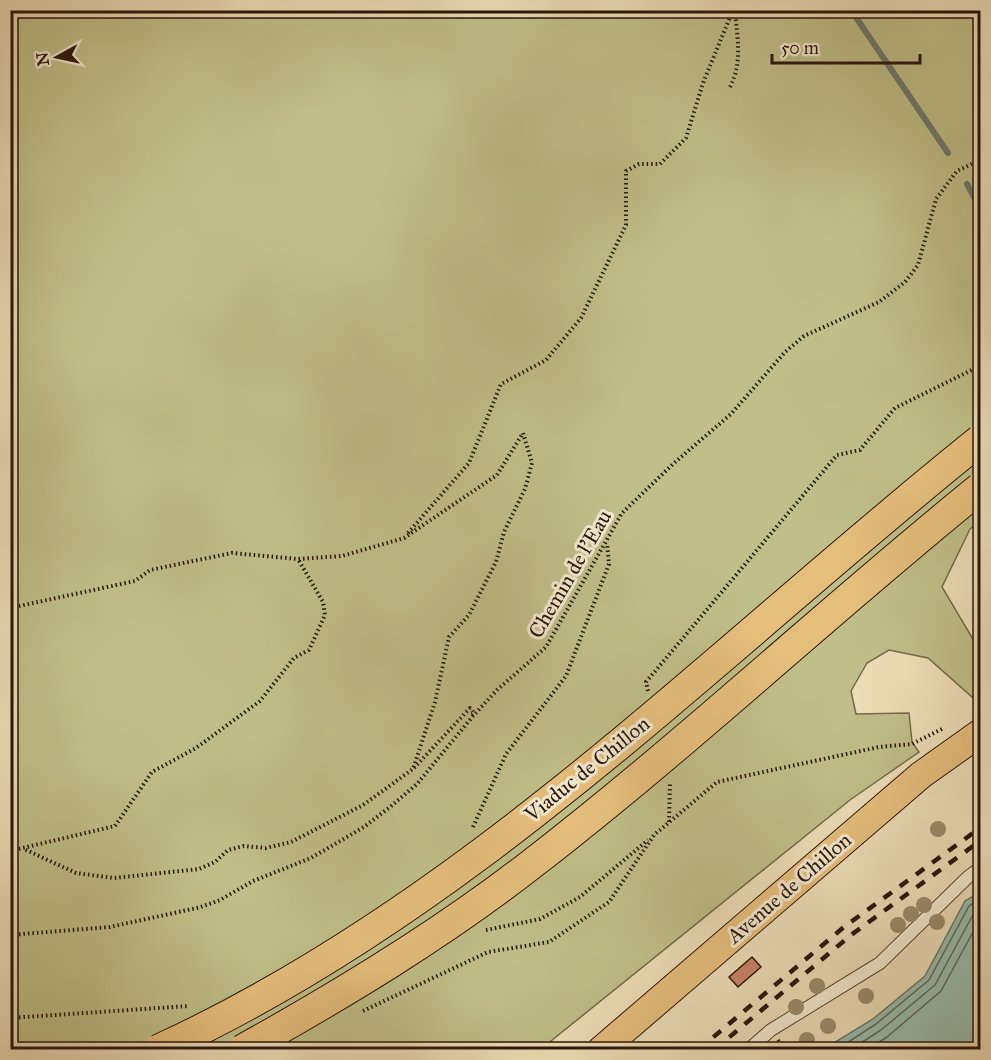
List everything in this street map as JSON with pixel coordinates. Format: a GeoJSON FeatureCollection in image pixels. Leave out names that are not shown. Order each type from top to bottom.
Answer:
{"type":"FeatureCollection","features":[{"type":"Feature","properties":{"kind":"highway","name":"Viaduc de Chillon"},"geometry":{"type":"LineString","coordinates":[[158,1050],[263,995],[445,880],[615,748],[901,503],[981,440]]}},
{"type":"Feature","properties":{"kind":"highway","name":"Viaduc de Chillon"},"geometry":{"type":"LineString","coordinates":[[242,1050],[413,948],[532,864],[699,727],[910,545],[981,488]]}},
{"type":"Feature","properties":{"kind":"main road","name":"Avenue de Chillon"},"geometry":{"type":"LineString","coordinates":[[601,1050],[921,775],[981,733]]}},
{"type":"Feature","properties":{"kind":"street"},"geometry":{"type":"LineString","coordinates":[[748,1050],[771,1030],[880,963],[981,868]]}},
{"type":"Feature","properties":{"kind":"path"},"geometry":{"type":"LineString","coordinates":[[730,87],[738,72],[740,54],[734,10]]}},
{"type":"Feature","properties":{"kind":"path"},"geometry":{"type":"LineString","coordinates":[[404,538],[469,463],[501,384],[546,360],[581,318],[626,225],[626,171],[639,164],[660,164],[686,138],[704,83],[734,10]]}},
{"type":"Feature","properties":{"kind":"path","name":"Chemin de l'Eau"},"geometry":{"type":"LineString","coordinates":[[10,935],[110,927],[201,907],[220,900],[253,881],[311,858],[364,827],[417,784],[473,716],[546,647],[622,513],[673,464],[731,414],[784,352],[804,336],[879,302],[905,282],[918,265],[936,199],[957,171],[981,160]]}},
{"type":"Feature","properties":{"kind":"path"},"geometry":{"type":"LineString","coordinates":[[649,694],[646,682],[837,455],[860,450],[896,408],[981,366]]}},
{"type":"Feature","properties":{"kind":"path"},"geometry":{"type":"LineString","coordinates":[[10,608],[135,580],[150,570],[232,553],[298,559],[342,556],[404,538],[497,475],[523,433],[532,463],[525,489],[504,532],[496,562],[469,615],[449,637],[435,702],[413,770]]}},
{"type":"Feature","properties":{"kind":"path"},"geometry":{"type":"LineString","coordinates":[[470,834],[506,754],[566,676],[609,564],[607,543]]}},
{"type":"Feature","properties":{"kind":"path"},"geometry":{"type":"LineString","coordinates":[[10,851],[116,826],[152,772],[196,748],[260,701],[294,658],[309,650],[326,615],[323,602],[298,559]]}},
{"type":"Feature","properties":{"kind":"path"},"geometry":{"type":"LineString","coordinates":[[24,849],[76,873],[114,878],[199,869],[215,862],[228,850],[244,846],[266,848],[291,842],[363,805],[413,770],[470,708],[474,712],[473,716]]}},
{"type":"Feature","properties":{"kind":"path"},"geometry":{"type":"LineString","coordinates":[[482,931],[540,919],[580,897],[717,782],[879,747],[912,744],[946,727]]}},
{"type":"Feature","properties":{"kind":"path"},"geometry":{"type":"LineString","coordinates":[[669,822],[670,773]]}},
{"type":"Feature","properties":{"kind":"path"},"geometry":{"type":"LineString","coordinates":[[354,1015],[488,951],[549,942],[609,902],[654,835]]}},
{"type":"Feature","properties":{"kind":"shaded area"},"geometry":{"type":"Polygon","coordinates":[[[10,11],[980,11],[980,522],[970,529],[942,587],[980,651],[980,704],[928,658],[889,650],[867,663],[851,691],[856,714],[909,713],[912,742],[919,752],[850,800],[541,1049],[11,1049],[10,11]]]}},
{"type":"Feature","properties":{"kind":"water"},"geometry":{"type":"Polygon","coordinates":[[[980,892],[980,1049],[824,1049],[873,1019],[925,976],[965,901],[980,892]]]}},
{"type":"Feature","properties":{"kind":"building"},"geometry":{"type":"Polygon","coordinates":[[[752,957],[761,967],[738,987],[729,977],[752,957]]]}},
{"type":"Feature","properties":{"kind":"waterway"},"geometry":{"type":"LineString","coordinates":[[851,10],[948,153]]}},
{"type":"Feature","properties":{"kind":"waterway"},"geometry":{"type":"LineString","coordinates":[[967,184],[980,208]]}},
{"type":"Feature","properties":{"kind":"railway"},"geometry":{"type":"LineString","coordinates":[[698,1050],[844,927],[980,828]]}},
{"type":"Feature","properties":{"kind":"railway"},"geometry":{"type":"LineString","coordinates":[[714,1050],[851,935],[980,841]]}}]}
